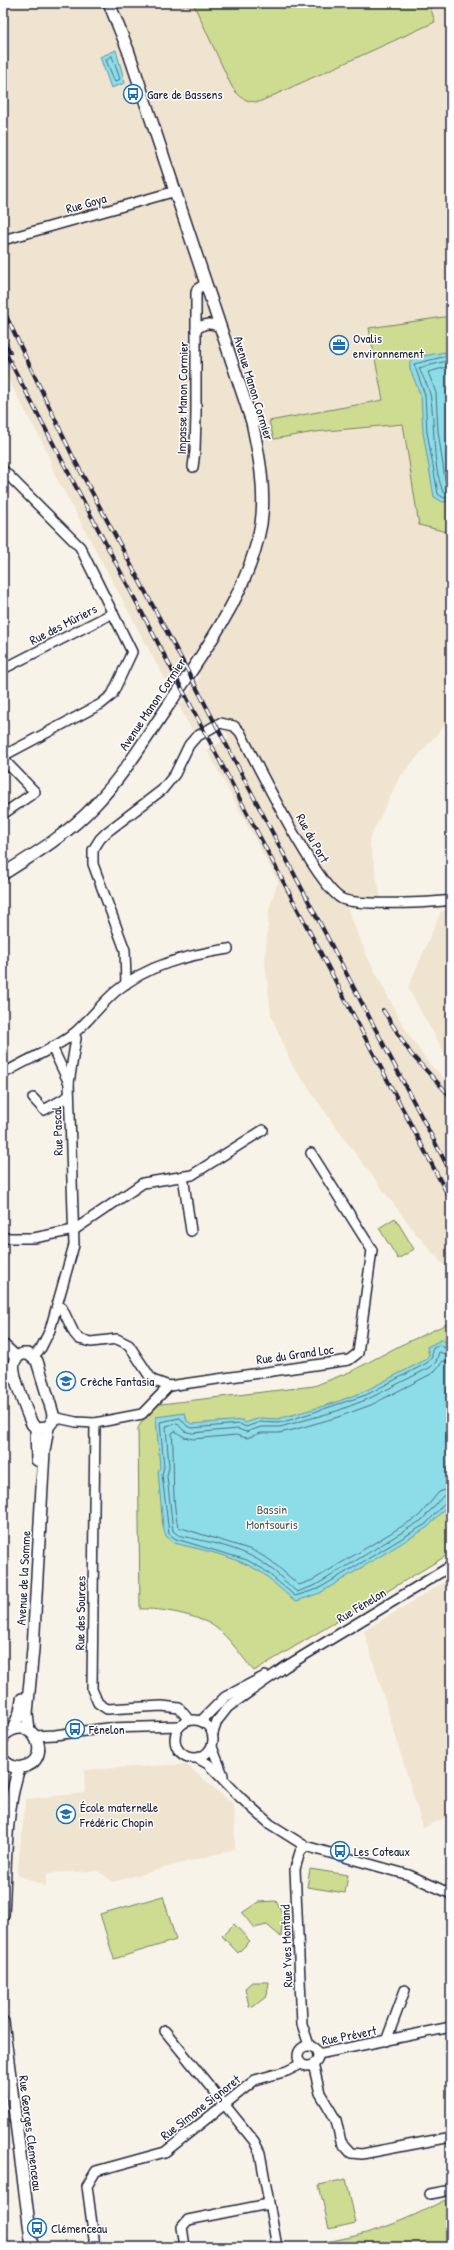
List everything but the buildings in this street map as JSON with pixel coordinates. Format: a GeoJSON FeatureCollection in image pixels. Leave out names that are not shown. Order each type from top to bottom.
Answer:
{"type":"FeatureCollection","features":[{"type":"Feature","properties":{"kind":"street","name":"Avenue Manon Cormier"},"geometry":{"type":"LineString","coordinates":[[3,874],[36,853],[67,830],[94,806],[116,781],[218,630],[246,574],[261,524],[262,505],[260,466],[252,422],[128,50],[109,3]]}},
{"type":"Feature","properties":{"kind":"street","name":"Rue Goya"},"geometry":{"type":"LineString","coordinates":[[3,240],[176,191]]}},
{"type":"Feature","properties":{"kind":"street","name":"Impasse Manon Cormier"},"geometry":{"type":"LineString","coordinates":[[193,467],[196,436],[197,289],[205,284]]}},
{"type":"Feature","properties":{"kind":"street","name":"Impasse Manon Cormier"},"geometry":{"type":"LineString","coordinates":[[196,330],[205,324],[212,324],[221,328]]}},
{"type":"Feature","properties":{"kind":"street"},"geometry":{"type":"LineString","coordinates":[[3,756],[101,704],[112,695],[132,652],[80,547],[5,474]]}},
{"type":"Feature","properties":{"kind":"street","name":"Rue des Mûriers"},"geometry":{"type":"LineString","coordinates":[[3,669],[113,613]]}},
{"type":"Feature","properties":{"kind":"street","name":"Rue du Port"},"geometry":{"type":"LineString","coordinates":[[126,984],[125,950],[93,864],[93,850],[107,832],[162,790],[175,774],[189,745],[196,737],[220,723],[234,726],[240,732],[313,865],[334,893],[344,900],[363,902],[451,900]]}},
{"type":"Feature","properties":{"kind":"street"},"geometry":{"type":"LineString","coordinates":[[3,759],[35,792],[3,814]]}},
{"type":"Feature","properties":{"kind":"street"},"geometry":{"type":"LineString","coordinates":[[3,1074],[73,1034],[116,991],[143,974],[170,962],[198,954],[228,949]]}},
{"type":"Feature","properties":{"kind":"street","name":"Rue Pascal"},"geometry":{"type":"LineString","coordinates":[[33,1357],[41,1348],[50,1330],[74,1245],[69,1096],[69,1083],[76,1038],[73,1034]]}},
{"type":"Feature","properties":{"kind":"street"},"geometry":{"type":"LineString","coordinates":[[52,1047],[69,1083]]}},
{"type":"Feature","properties":{"kind":"street"},"geometry":{"type":"LineString","coordinates":[[33,1098],[44,1110],[69,1096]]}},
{"type":"Feature","properties":{"kind":"street"},"geometry":{"type":"LineString","coordinates":[[3,1238],[34,1238],[74,1230],[143,1183],[192,1175],[264,1130]]}},
{"type":"Feature","properties":{"kind":"street","name":"Rue du Grand Loc"},"geometry":{"type":"LineString","coordinates":[[169,1386],[349,1360],[358,1353],[372,1250],[310,1153]]}},
{"type":"Feature","properties":{"kind":"street"},"geometry":{"type":"LineString","coordinates":[[183,1176],[191,1231]]}},
{"type":"Feature","properties":{"kind":"street"},"geometry":{"type":"LineString","coordinates":[[50,1422],[37,1361],[33,1357],[22,1354],[16,1357],[14,1362],[15,1374],[29,1419],[36,1428],[50,1422],[95,1423],[142,1414],[169,1386],[152,1380],[129,1345],[117,1338],[91,1342],[79,1339],[74,1333],[62,1308],[57,1306]]}},
{"type":"Feature","properties":{"kind":"street"},"geometry":{"type":"LineString","coordinates":[[3,1346],[16,1357]]}},
{"type":"Feature","properties":{"kind":"street"},"geometry":{"type":"LineString","coordinates":[[3,1378],[15,1374]]}},
{"type":"Feature","properties":{"kind":"street","name":"Avenue de la Somme"},"geometry":{"type":"LineString","coordinates":[[39,1747],[32,1733],[27,1713],[33,1649],[44,1451],[50,1422]]}},
{"type":"Feature","properties":{"kind":"street","name":"Rue des Sources"},"geometry":{"type":"LineString","coordinates":[[95,1423],[92,1689],[94,1697],[98,1703],[111,1710],[162,1706],[180,1708],[189,1720]]}},
{"type":"Feature","properties":{"kind":"street","name":"Avenue de la Somme"},"geometry":{"type":"LineString","coordinates":[[13,1729],[20,1712],[27,1654],[38,1451],[36,1428]]}},
{"type":"Feature","properties":{"kind":"street","name":"Rue Fénelon"},"geometry":{"type":"LineString","coordinates":[[213,1733],[217,1721],[228,1707],[285,1667],[451,1566]]}},
{"type":"Feature","properties":{"kind":"street","name":"Rue Fénelon"},"geometry":{"type":"LineString","coordinates":[[202,1721],[225,1697],[238,1689],[285,1667]]}},
{"type":"Feature","properties":{"kind":"street"},"geometry":{"type":"LineString","coordinates":[[234,1791],[223,1776],[212,1747],[213,1733],[210,1728],[202,1721],[189,1720],[180,1726],[175,1736],[175,1742],[181,1753],[186,1757],[197,1758],[208,1764],[234,1791],[270,1824],[305,1846],[409,1875],[451,1894]]}},
{"type":"Feature","properties":{"kind":"street"},"geometry":{"type":"LineString","coordinates":[[159,1726],[175,1736]]}},
{"type":"Feature","properties":{"kind":"street"},"geometry":{"type":"LineString","coordinates":[[3,1736],[13,1729],[24,1728],[32,1733],[55,1735],[107,1728],[180,1726]]}},
{"type":"Feature","properties":{"kind":"street"},"geometry":{"type":"LineString","coordinates":[[3,1760],[12,1766],[19,1768],[33,1762],[39,1747],[55,1735]]}},
{"type":"Feature","properties":{"kind":"street"},"geometry":{"type":"LineString","coordinates":[[197,1758],[208,1752],[212,1747]]}},
{"type":"Feature","properties":{"kind":"street"},"geometry":{"type":"LineString","coordinates":[[3,1915],[6,1844],[12,1796],[19,1768]]}},
{"type":"Feature","properties":{"kind":"street","name":"Rue Yves Montand"},"geometry":{"type":"LineString","coordinates":[[305,1846],[300,1852],[295,1869],[302,2024],[309,2045]]}},
{"type":"Feature","properties":{"kind":"street","name":"Rue Prévert"},"geometry":{"type":"LineString","coordinates":[[386,2041],[405,1990]]}},
{"type":"Feature","properties":{"kind":"street","name":"Rue Georges Clemenceau"},"geometry":{"type":"LineString","coordinates":[[3,2022],[32,2247]]}},
{"type":"Feature","properties":{"kind":"street","name":"Rue Prévert"},"geometry":{"type":"LineString","coordinates":[[318,2054],[451,2027]]}},
{"type":"Feature","properties":{"kind":"street"},"geometry":{"type":"LineString","coordinates":[[165,2030],[254,2141],[260,2153],[268,2204],[277,2247]]}},
{"type":"Feature","properties":{"kind":"street"},"geometry":{"type":"LineString","coordinates":[[313,2064],[307,2066],[301,2064],[298,2058],[298,2052],[302,2047],[309,2045],[315,2048],[318,2054],[313,2064],[320,2093],[336,2120],[341,2142],[351,2153],[362,2154],[451,2137]]}},
{"type":"Feature","properties":{"kind":"street","name":"Rue Simone Signoret"},"geometry":{"type":"LineString","coordinates":[[95,2247],[87,2186],[96,2171],[165,2152],[255,2080],[286,2071],[301,2064]]}},
{"type":"Feature","properties":{"kind":"street"},"geometry":{"type":"LineString","coordinates":[[430,2194],[451,2190]]}},
{"type":"Feature","properties":{"kind":"street"},"geometry":{"type":"LineString","coordinates":[[185,2247],[182,2226],[188,2220],[268,2204]]}},
{"type":"Feature","properties":{"kind":"shaded area"},"geometry":{"type":"Polygon","coordinates":[[[3,3],[451,3],[451,718],[399,778],[369,840],[383,908],[361,910],[346,905],[367,956],[404,1027],[427,1061],[451,1086],[451,1273],[417,1235],[337,1129],[292,1065],[271,1015],[265,961],[269,908],[278,882],[207,750],[229,738],[221,717],[193,732],[179,706],[200,677],[190,655],[169,687],[56,478],[47,451],[3,370],[3,3]]]}},
{"type":"Feature","properties":{"kind":"shaded area"},"geometry":{"type":"Polygon","coordinates":[[[451,910],[451,1065],[408,988],[441,911],[451,910]]]}},
{"type":"Feature","properties":{"kind":"shaded area"},"geometry":{"type":"Polygon","coordinates":[[[451,1578],[451,1815],[423,1828],[364,1631],[451,1578]]]}},
{"type":"Feature","properties":{"kind":"shaded area"},"geometry":{"type":"Polygon","coordinates":[[[186,1764],[234,1805],[235,1849],[113,1882],[98,1871],[47,1873],[46,1886],[17,1875],[26,1799],[85,1793],[84,1770],[186,1764]]]}},
{"type":"Feature","properties":{"kind":"green space"},"geometry":{"type":"Polygon","coordinates":[[[185,3],[193,3],[187,6],[185,3]]]}},
{"type":"Feature","properties":{"kind":"green space"},"geometry":{"type":"Polygon","coordinates":[[[193,3],[429,3],[435,22],[259,102],[254,102],[244,99],[232,87],[193,3]]]}},
{"type":"Feature","properties":{"kind":"green space"},"geometry":{"type":"Polygon","coordinates":[[[451,316],[451,533],[419,525],[403,424],[315,432],[274,439],[269,421],[383,400],[369,328],[451,316]]]}},
{"type":"Feature","properties":{"kind":"green space"},"geometry":{"type":"Polygon","coordinates":[[[395,1218],[414,1249],[398,1259],[379,1228],[395,1218]]]}},
{"type":"Feature","properties":{"kind":"green space","name":"Bassin Montsouris"},"geometry":{"type":"Polygon","coordinates":[[[451,1322],[451,1553],[254,1671],[226,1636],[208,1623],[179,1613],[140,1609],[138,1428],[152,1405],[314,1386],[352,1371],[399,1346],[451,1322]]]}},
{"type":"Feature","properties":{"kind":"green space"},"geometry":{"type":"Polygon","coordinates":[[[310,1869],[348,1875],[345,1893],[307,1887],[310,1869]]]}},
{"type":"Feature","properties":{"kind":"green space"},"geometry":{"type":"Polygon","coordinates":[[[163,1896],[176,1940],[114,1959],[100,1914],[163,1896]]]}},
{"type":"Feature","properties":{"kind":"green space"},"geometry":{"type":"Polygon","coordinates":[[[276,1901],[283,1915],[281,1937],[267,1925],[254,1928],[242,1913],[258,1902],[276,1901]]]}},
{"type":"Feature","properties":{"kind":"green space"},"geometry":{"type":"Polygon","coordinates":[[[234,1924],[250,1941],[238,1953],[222,1936],[234,1924]]]}},
{"type":"Feature","properties":{"kind":"green space"},"geometry":{"type":"Polygon","coordinates":[[[252,1982],[269,1982],[267,1996],[253,2007],[249,2006],[245,1988],[252,1982]]]}},
{"type":"Feature","properties":{"kind":"green space"},"geometry":{"type":"Polygon","coordinates":[[[346,2179],[356,2223],[329,2229],[319,2185],[346,2179]]]}},
{"type":"Feature","properties":{"kind":"green space"},"geometry":{"type":"Polygon","coordinates":[[[445,2200],[451,2226],[451,2247],[326,2247],[325,2242],[373,2231],[415,2215],[445,2200]]]}},
{"type":"Feature","properties":{"kind":"water"},"geometry":{"type":"Polygon","coordinates":[[[116,50],[125,83],[111,88],[100,57],[116,50]]]}},
{"type":"Feature","properties":{"kind":"water"},"geometry":{"type":"Polygon","coordinates":[[[451,351],[451,501],[443,502],[434,497],[423,432],[421,396],[410,369],[410,362],[413,358],[451,351]]]}},
{"type":"Feature","properties":{"kind":"water","name":"Bassin Montsouris"},"geometry":{"type":"Polygon","coordinates":[[[443,1339],[448,1346],[451,1347],[451,1501],[428,1527],[320,1593],[297,1601],[259,1571],[239,1561],[174,1543],[166,1536],[163,1527],[158,1471],[160,1468],[156,1417],[185,1413],[187,1421],[192,1424],[243,1420],[245,1423],[260,1418],[278,1419],[334,1403],[365,1391],[425,1360],[429,1355],[427,1347],[443,1339]]]}},
{"type":"Feature","properties":{"kind":"railway"},"geometry":{"type":"LineString","coordinates":[[3,309],[73,457],[183,662],[451,1173]]}},
{"type":"Feature","properties":{"kind":"railway"},"geometry":{"type":"LineString","coordinates":[[3,338],[10,352]]}},
{"type":"Feature","properties":{"kind":"railway"},"geometry":{"type":"LineString","coordinates":[[3,348],[451,1201]]}},
{"type":"Feature","properties":{"kind":"railway"},"geometry":{"type":"LineString","coordinates":[[383,1010],[411,1054],[451,1097]]}},
{"type":"Feature","properties":{"kind":"place","name":"Gare de Bassens"},"geometry":{"type":"Point","coordinates":[133,94]}},
{"type":"Feature","properties":{"kind":"place","name":"Ovalis environnement"},"geometry":{"type":"Point","coordinates":[339,345]}},
{"type":"Feature","properties":{"kind":"place","name":"Crèche Fantasia"},"geometry":{"type":"Point","coordinates":[66,1381]}},
{"type":"Feature","properties":{"kind":"place","name":"Fénelon"},"geometry":{"type":"Point","coordinates":[75,1729]}},
{"type":"Feature","properties":{"kind":"place","name":"École maternelle Frédéric Chopin"},"geometry":{"type":"Point","coordinates":[66,1814]}},
{"type":"Feature","properties":{"kind":"place","name":"Les Coteaux"},"geometry":{"type":"Point","coordinates":[340,1851]}},
{"type":"Feature","properties":{"kind":"place","name":"Clémenceau"},"geometry":{"type":"Point","coordinates":[37,2228]}}]}
